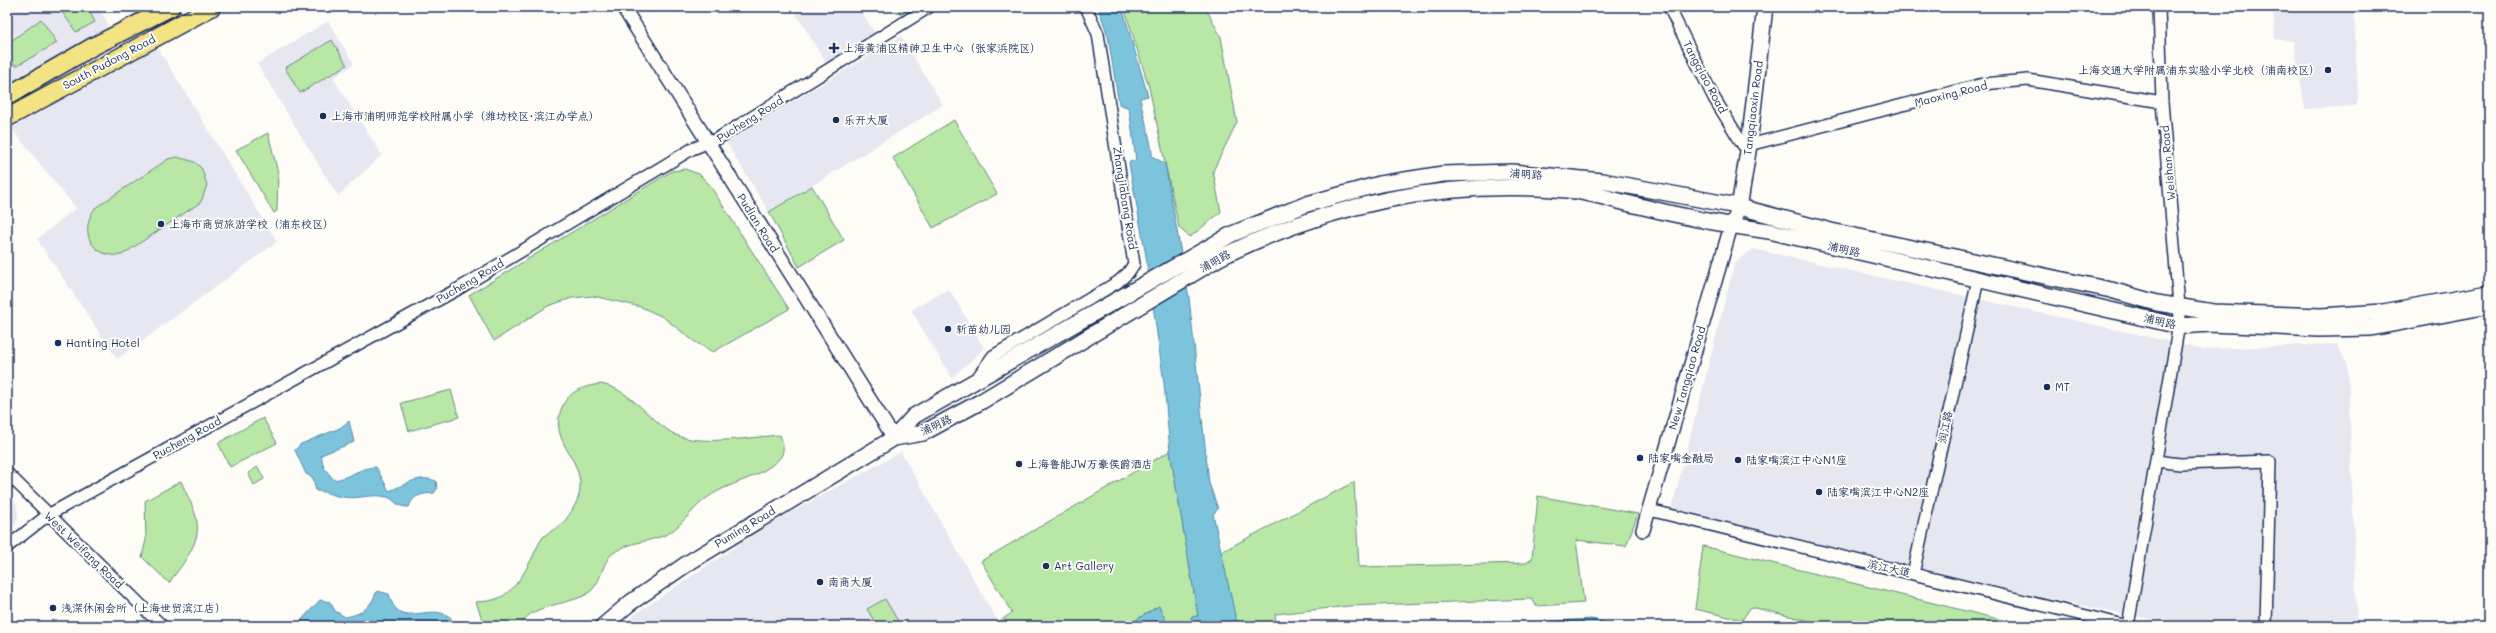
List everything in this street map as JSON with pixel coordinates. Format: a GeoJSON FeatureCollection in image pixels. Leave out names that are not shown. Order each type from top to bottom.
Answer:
{"type":"FeatureCollection","features":[{"type":"Feature","properties":{"kind":"main road","name":"South Pudong Road"},"geometry":{"type":"LineString","coordinates":[[7,96],[92,47],[171,7]]}},
{"type":"Feature","properties":{"kind":"main road","name":"South Pudong Road"},"geometry":{"type":"LineString","coordinates":[[7,118],[212,7]]}},
{"type":"Feature","properties":{"kind":"main road","name":"New Tangqiao Road"},"geometry":{"type":"LineString","coordinates":[[1736,206],[1746,145],[1756,7]]}},
{"type":"Feature","properties":{"kind":"main road","name":"Tangqiaoxin Road"},"geometry":{"type":"LineString","coordinates":[[1746,145],[1765,7]]}},
{"type":"Feature","properties":{"kind":"main road","name":"浦明路"},"geometry":{"type":"LineString","coordinates":[[894,438],[914,416],[1238,231],[1307,204],[1380,184],[1443,174],[1512,172],[1602,181],[1736,206],[1831,231],[2111,290],[2180,317],[2213,312],[2321,316],[2383,312],[2489,293]]}},
{"type":"Feature","properties":{"kind":"main road","name":"浦明路"},"geometry":{"type":"LineString","coordinates":[[894,438],[923,433],[982,401],[1219,258],[1295,225],[1361,204],[1430,191],[1492,187],[1569,190],[1730,226],[1769,231],[1978,280],[2211,324],[2318,329],[2371,328],[2489,306]]}},
{"type":"Feature","properties":{"kind":"main road","name":"Puming Road"},"geometry":{"type":"LineString","coordinates":[[603,626],[630,603],[688,562],[894,438]]}},
{"type":"Feature","properties":{"kind":"street","name":"Pudian Road"},"geometry":{"type":"LineString","coordinates":[[623,7],[894,438]]}},
{"type":"Feature","properties":{"kind":"street","name":"Pucheng Road"},"geometry":{"type":"LineString","coordinates":[[7,547],[48,515],[458,289],[692,149],[708,144],[929,7]]}},
{"type":"Feature","properties":{"kind":"street","name":"Zhangjiabang Road"},"geometry":{"type":"LineString","coordinates":[[975,381],[993,356],[1118,282],[1128,273],[1134,264],[1098,34],[1086,7]]}},
{"type":"Feature","properties":{"kind":"street","name":"Tangqiao Road"},"geometry":{"type":"LineString","coordinates":[[1669,7],[1714,98],[1746,145]]}},
{"type":"Feature","properties":{"kind":"street","name":"Weishan Road"},"geometry":{"type":"LineString","coordinates":[[2128,626],[2180,317],[2162,102],[2159,7]]}},
{"type":"Feature","properties":{"kind":"street","name":"Maoxing Road"},"geometry":{"type":"LineString","coordinates":[[1746,145],[1984,84],[2028,80],[2162,102]]}},
{"type":"Feature","properties":{"kind":"street","name":"New Tangqiao Road"},"geometry":{"type":"LineString","coordinates":[[1643,530],[1736,206]]}},
{"type":"Feature","properties":{"kind":"street","name":"润江路"},"geometry":{"type":"LineString","coordinates":[[1913,574],[1978,280]]}},
{"type":"Feature","properties":{"kind":"street"},"geometry":{"type":"LineString","coordinates":[[2156,461],[2180,464],[2270,461],[2266,626]]}},
{"type":"Feature","properties":{"kind":"street","name":"West Weifang Road"},"geometry":{"type":"LineString","coordinates":[[7,474],[162,626]]}},
{"type":"Feature","properties":{"kind":"street","name":"滨江大道"},"geometry":{"type":"LineString","coordinates":[[1649,510],[2128,626]]}},
{"type":"Feature","properties":{"kind":"shaded area"},"geometry":{"type":"Polygon","coordinates":[[[7,7],[98,7],[109,26],[10,82],[7,77],[7,7]]]}},
{"type":"Feature","properties":{"kind":"shaded area","name":"上海黄浦区精神卫生中心（张家浜院区）"},"geometry":{"type":"Polygon","coordinates":[[[792,7],[859,7],[875,34],[826,63],[792,7]]]}},
{"type":"Feature","properties":{"kind":"shaded area","name":"上海交通大学附属浦东实验小学北校（浦南校区）"},"geometry":{"type":"Polygon","coordinates":[[[2273,7],[2354,7],[2358,100],[2356,106],[2305,109],[2294,41],[2275,39],[2273,7]]]}},
{"type":"Feature","properties":{"kind":"shaded area","name":"上海市浦明师范学校附属小学（潍坊校区·滨江办学点）"},"geometry":{"type":"Polygon","coordinates":[[[328,21],[354,64],[333,78],[382,155],[338,196],[257,64],[328,21]]]}},
{"type":"Feature","properties":{"kind":"shaded area","name":"乐开大厦"},"geometry":{"type":"Polygon","coordinates":[[[901,36],[943,105],[769,212],[726,142],[901,36]]]}},
{"type":"Feature","properties":{"kind":"shaded area","name":"上海市商贸旅游学校（浦东校区）"},"geometry":{"type":"Polygon","coordinates":[[[158,48],[277,242],[117,359],[37,239],[76,208],[11,128],[158,48]]]}},
{"type":"Feature","properties":{"kind":"shaded area"},"geometry":{"type":"Polygon","coordinates":[[[1753,249],[2203,349],[2337,344],[2348,366],[2357,626],[2189,626],[2103,610],[1669,519],[1735,262],[1753,249]]]}},
{"type":"Feature","properties":{"kind":"shaded area","name":"新苗幼儿园"},"geometry":{"type":"Polygon","coordinates":[[[949,289],[984,348],[952,378],[911,310],[949,289]]]}},
{"type":"Feature","properties":{"kind":"shaded area"},"geometry":{"type":"Polygon","coordinates":[[[901,452],[998,622],[992,626],[622,626],[634,615],[766,526],[901,452]]]}},
{"type":"Feature","properties":{"kind":"shaded area"},"geometry":{"type":"Polygon","coordinates":[[[7,491],[17,505],[18,516],[15,525],[7,534],[7,491]]]}},
{"type":"Feature","properties":{"kind":"green space"},"geometry":{"type":"Polygon","coordinates":[[[69,7],[87,7],[95,22],[76,32],[62,12],[69,7]]]}},
{"type":"Feature","properties":{"kind":"green space"},"geometry":{"type":"Polygon","coordinates":[[[897,7],[920,7],[903,18],[897,7]]]}},
{"type":"Feature","properties":{"kind":"green space"},"geometry":{"type":"Polygon","coordinates":[[[1124,7],[1205,7],[1221,37],[1237,122],[1213,171],[1221,212],[1190,237],[1179,228],[1149,87],[1124,7]]]}},
{"type":"Feature","properties":{"kind":"green space"},"geometry":{"type":"Polygon","coordinates":[[[41,19],[57,43],[16,66],[7,54],[7,44],[41,19]]]}},
{"type":"Feature","properties":{"kind":"green space"},"geometry":{"type":"Polygon","coordinates":[[[332,40],[347,65],[300,93],[285,68],[332,40]]]}},
{"type":"Feature","properties":{"kind":"green space"},"geometry":{"type":"Polygon","coordinates":[[[954,120],[997,194],[933,228],[893,158],[954,120]]]}},
{"type":"Feature","properties":{"kind":"green space"},"geometry":{"type":"Polygon","coordinates":[[[268,133],[278,173],[277,211],[274,213],[236,150],[268,133]]]}},
{"type":"Feature","properties":{"kind":"green space"},"geometry":{"type":"Polygon","coordinates":[[[177,157],[195,162],[202,169],[207,185],[201,202],[122,255],[103,253],[96,248],[91,242],[88,234],[90,217],[95,208],[168,159],[177,157]]]}},
{"type":"Feature","properties":{"kind":"green space"},"geometry":{"type":"Polygon","coordinates":[[[685,169],[699,174],[709,184],[789,309],[713,352],[695,342],[663,317],[641,307],[593,296],[572,298],[548,306],[494,341],[469,295],[672,171],[685,169]]]}},
{"type":"Feature","properties":{"kind":"green space"},"geometry":{"type":"Polygon","coordinates":[[[812,186],[844,240],[799,267],[769,212],[812,186]]]}},
{"type":"Feature","properties":{"kind":"green space"},"geometry":{"type":"Polygon","coordinates":[[[601,384],[622,392],[666,429],[676,435],[686,438],[698,440],[727,440],[780,435],[783,445],[781,457],[770,467],[752,477],[722,489],[704,500],[675,529],[669,533],[617,550],[608,558],[599,580],[587,594],[570,601],[539,610],[525,619],[522,626],[489,626],[482,619],[476,602],[496,599],[511,590],[525,571],[543,537],[563,523],[576,502],[580,492],[579,477],[576,466],[561,438],[559,417],[566,400],[574,392],[589,386],[601,384]]]}},
{"type":"Feature","properties":{"kind":"green space"},"geometry":{"type":"Polygon","coordinates":[[[451,390],[459,417],[409,431],[401,403],[451,390]]]}},
{"type":"Feature","properties":{"kind":"green space"},"geometry":{"type":"Polygon","coordinates":[[[263,418],[277,443],[230,467],[218,443],[263,418]]]}},
{"type":"Feature","properties":{"kind":"green space"},"geometry":{"type":"Polygon","coordinates":[[[1170,451],[1198,616],[1191,617],[1194,626],[1168,626],[1159,606],[1126,626],[992,626],[1012,613],[981,561],[1170,451]]]}},
{"type":"Feature","properties":{"kind":"green space"},"geometry":{"type":"Polygon","coordinates":[[[258,467],[264,479],[254,485],[248,473],[258,467]]]}},
{"type":"Feature","properties":{"kind":"green space"},"geometry":{"type":"Polygon","coordinates":[[[181,481],[197,522],[196,539],[189,555],[169,583],[142,557],[146,540],[145,501],[181,481]]]}},
{"type":"Feature","properties":{"kind":"green space"},"geometry":{"type":"Polygon","coordinates":[[[1354,482],[1359,567],[1526,563],[1532,559],[1538,496],[1638,514],[1626,546],[1576,540],[1584,603],[1536,606],[1531,599],[1349,606],[1275,614],[1276,624],[1240,626],[1236,621],[1221,552],[1354,482]]]}},
{"type":"Feature","properties":{"kind":"green space"},"geometry":{"type":"Polygon","coordinates":[[[1703,546],[1998,619],[2038,626],[1831,626],[1751,607],[1742,620],[1695,609],[1703,546]]]}},
{"type":"Feature","properties":{"kind":"green space"},"geometry":{"type":"Polygon","coordinates":[[[885,599],[901,626],[877,626],[867,609],[885,599]]]}},
{"type":"Feature","properties":{"kind":"water"},"geometry":{"type":"Polygon","coordinates":[[[1098,7],[1122,7],[1148,96],[1140,98],[1151,145],[1152,156],[1165,164],[1189,298],[1209,483],[1218,509],[1213,514],[1236,620],[1241,623],[1242,626],[1194,626],[1191,617],[1198,616],[1170,451],[1164,383],[1146,256],[1129,162],[1136,160],[1129,108],[1119,104],[1108,36],[1098,7]]]}},
{"type":"Feature","properties":{"kind":"water"},"geometry":{"type":"Polygon","coordinates":[[[349,421],[354,442],[321,455],[324,468],[334,480],[370,467],[376,467],[389,491],[412,481],[430,479],[436,481],[437,489],[434,493],[422,494],[413,499],[409,507],[404,507],[387,497],[375,496],[348,498],[316,491],[313,478],[306,474],[295,450],[301,444],[340,428],[349,421]]]}},
{"type":"Feature","properties":{"kind":"water"},"geometry":{"type":"Polygon","coordinates":[[[377,591],[389,594],[393,605],[400,612],[407,614],[434,612],[443,613],[451,618],[450,626],[296,626],[320,600],[330,602],[335,611],[345,617],[357,614],[369,606],[377,591]]]}},
{"type":"Feature","properties":{"kind":"water"},"geometry":{"type":"Polygon","coordinates":[[[1159,606],[1168,626],[1126,626],[1159,606]]]}},
{"type":"Feature","properties":{"kind":"water"},"geometry":{"type":"Polygon","coordinates":[[[1592,619],[1617,626],[1458,626],[1592,619]]]}},
{"type":"Feature","properties":{"kind":"place","name":"上海黄浦区精神卫生中心（张家浜院区）"},"geometry":{"type":"Point","coordinates":[834,48]}},
{"type":"Feature","properties":{"kind":"place","name":"上海交通大学附属浦东实验小学北校（浦南校区）"},"geometry":{"type":"Point","coordinates":[2328,70]}},
{"type":"Feature","properties":{"kind":"place","name":"上海市浦明师范学校附属小学（潍坊校区·滨江办学点）"},"geometry":{"type":"Point","coordinates":[323,116]}},
{"type":"Feature","properties":{"kind":"place","name":"乐开大厦"},"geometry":{"type":"Point","coordinates":[836,120]}},
{"type":"Feature","properties":{"kind":"place","name":"上海市商贸旅游学校（浦东校区）"},"geometry":{"type":"Point","coordinates":[161,224]}},
{"type":"Feature","properties":{"kind":"place","name":"新苗幼儿园"},"geometry":{"type":"Point","coordinates":[948,329]}},
{"type":"Feature","properties":{"kind":"place","name":"Hanting Hotel"},"geometry":{"type":"Point","coordinates":[58,343]}},
{"type":"Feature","properties":{"kind":"place","name":"MT"},"geometry":{"type":"Point","coordinates":[2047,387]}},
{"type":"Feature","properties":{"kind":"place","name":"陆家嘴金融局"},"geometry":{"type":"Point","coordinates":[1640,458]}},
{"type":"Feature","properties":{"kind":"place","name":"陆家嘴滨江中心N1座"},"geometry":{"type":"Point","coordinates":[1738,460]}},
{"type":"Feature","properties":{"kind":"place","name":"上海鲁能JW万豪侯爵酒店"},"geometry":{"type":"Point","coordinates":[1019,464]}},
{"type":"Feature","properties":{"kind":"place","name":"陆家嘴滨江中心N2座"},"geometry":{"type":"Point","coordinates":[1819,492]}},
{"type":"Feature","properties":{"kind":"place","name":"Art Gallery"},"geometry":{"type":"Point","coordinates":[1046,566]}},
{"type":"Feature","properties":{"kind":"place","name":"南商大厦"},"geometry":{"type":"Point","coordinates":[820,582]}},
{"type":"Feature","properties":{"kind":"place","name":"浅深休闲会所（上海世贸滨江店）"},"geometry":{"type":"Point","coordinates":[53,608]}}]}
